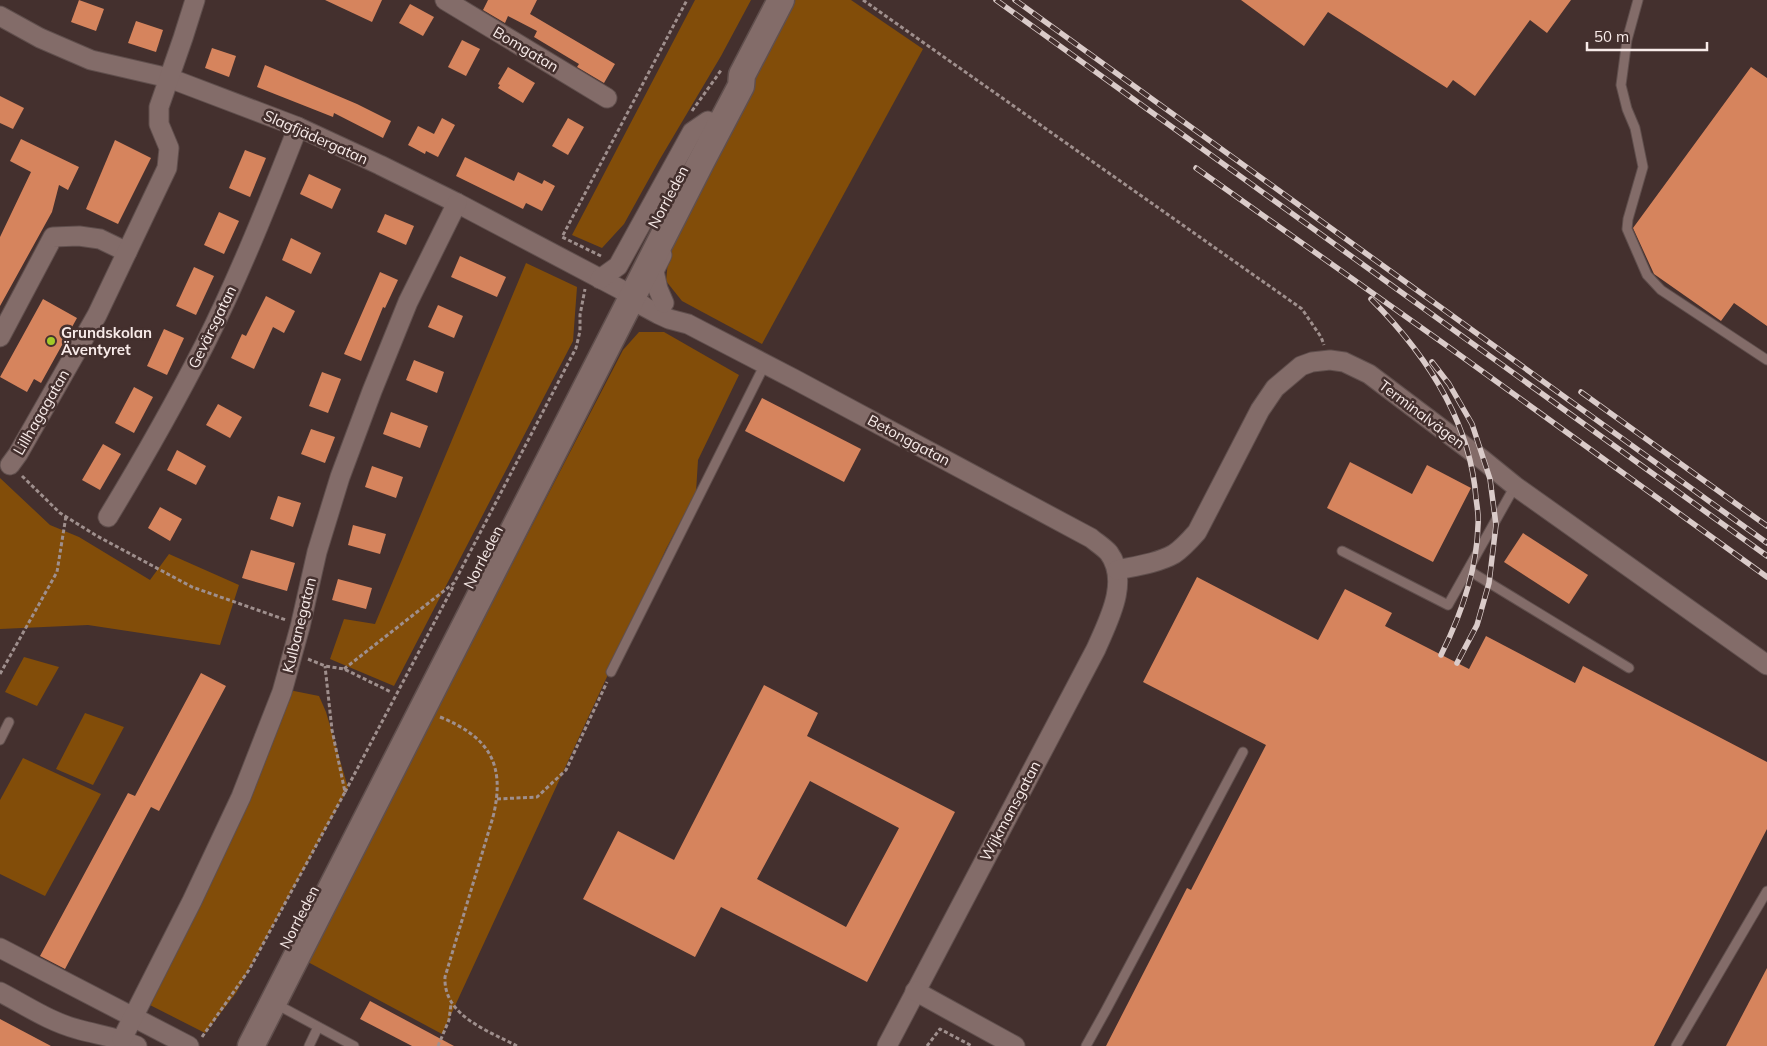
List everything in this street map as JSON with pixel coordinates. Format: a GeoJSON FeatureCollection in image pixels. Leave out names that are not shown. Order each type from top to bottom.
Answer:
{"type":"FeatureCollection","features":[{"type":"Feature","properties":{"kind":"main road","name":"Norrleden"},"geometry":{"type":"LineString","coordinates":[[233,1046],[616,287],[697,120],[729,81],[733,71],[781,0]]}},
{"type":"Feature","properties":{"kind":"main road","name":"Norrleden"},"geometry":{"type":"LineString","coordinates":[[251,1046],[616,329],[616,287],[698,167],[741,86],[733,71]]}},
{"type":"Feature","properties":{"kind":"street","name":"Lillhagagatan"},"geometry":{"type":"LineString","coordinates":[[10,465],[97,315],[167,168],[169,148],[159,124],[159,107],[194,0]]}},
{"type":"Feature","properties":{"kind":"street","name":"Bomgatan"},"geometry":{"type":"LineString","coordinates":[[445,0],[607,98]]}},
{"type":"Feature","properties":{"kind":"street","name":"Slagfjädergatan"},"geometry":{"type":"LineString","coordinates":[[0,16],[40,38],[91,60],[169,78],[298,128],[380,165],[457,203],[616,287]]}},
{"type":"Feature","properties":{"kind":"street","name":"Gevärsgatan"},"geometry":{"type":"LineString","coordinates":[[108,517],[205,344],[269,203],[298,128]]}},
{"type":"Feature","properties":{"kind":"street"},"geometry":{"type":"LineString","coordinates":[[661,309],[654,271],[689,200],[698,167]]}},
{"type":"Feature","properties":{"kind":"street","name":"Kulbanegatan"},"geometry":{"type":"LineString","coordinates":[[129,1042],[132,1017],[192,901],[241,797],[282,692],[317,552],[340,477],[408,302],[457,203]]}},
{"type":"Feature","properties":{"kind":"street"},"geometry":{"type":"LineString","coordinates":[[0,337],[53,237],[79,236],[100,239],[128,252]]}},
{"type":"Feature","properties":{"kind":"street","name":"Betonggatan"},"geometry":{"type":"LineString","coordinates":[[616,287],[661,309],[669,319],[688,324],[1091,538],[1109,553],[1117,570]]}},
{"type":"Feature","properties":{"kind":"street","name":"Betonggatan"},"geometry":{"type":"LineString","coordinates":[[616,329],[634,315],[661,309]]}},
{"type":"Feature","properties":{"kind":"street","name":"Terminalvägen"},"geometry":{"type":"LineString","coordinates":[[1117,570],[1148,563],[1173,554],[1184,546],[1197,532],[1260,410],[1275,388],[1301,366],[1312,362],[1330,360],[1344,362],[1369,374],[1515,486],[1767,665]]}},
{"type":"Feature","properties":{"kind":"street","name":"Wijkmansgatan"},"geometry":{"type":"LineString","coordinates":[[886,1046],[1096,649],[1110,618],[1117,590],[1117,570]]}},
{"type":"Feature","properties":{"kind":"street"},"geometry":{"type":"LineString","coordinates":[[0,948],[132,1017],[195,1042]]}},
{"type":"Feature","properties":{"kind":"street"},"geometry":{"type":"LineString","coordinates":[[915,991],[1015,1046]]}},
{"type":"Feature","properties":{"kind":"street"},"geometry":{"type":"LineString","coordinates":[[0,992],[52,1020],[77,1029],[129,1042]]}},
{"type":"Feature","properties":{"kind":"lane"},"geometry":{"type":"LineString","coordinates":[[1638,0],[1627,40],[1622,84],[1627,109],[1635,128],[1643,167],[1628,219],[1627,229],[1647,275],[1661,290],[1767,360]]}},
{"type":"Feature","properties":{"kind":"lane"},"geometry":{"type":"LineString","coordinates":[[611,672],[765,364]]}},
{"type":"Feature","properties":{"kind":"lane"},"geometry":{"type":"LineString","coordinates":[[1342,551],[1448,606],[1515,486]]}},
{"type":"Feature","properties":{"kind":"lane"},"geometry":{"type":"LineString","coordinates":[[1468,570],[1629,668]]}},
{"type":"Feature","properties":{"kind":"lane"},"geometry":{"type":"LineString","coordinates":[[0,740],[9,722]]}},
{"type":"Feature","properties":{"kind":"lane"},"geometry":{"type":"LineString","coordinates":[[1086,1046],[1242,752]]}},
{"type":"Feature","properties":{"kind":"lane"},"geometry":{"type":"LineString","coordinates":[[1676,1046],[1767,891]]}},
{"type":"Feature","properties":{"kind":"lane"},"geometry":{"type":"LineString","coordinates":[[274,1003],[354,1046]]}},
{"type":"Feature","properties":{"kind":"lane"},"geometry":{"type":"LineString","coordinates":[[309,1046],[318,1026]]}},
{"type":"Feature","properties":{"kind":"path"},"geometry":{"type":"LineString","coordinates":[[195,1042],[249,970],[345,792],[454,583],[576,348],[580,331],[582,298],[616,287],[601,256],[562,237],[687,0]]}},
{"type":"Feature","properties":{"kind":"path"},"geometry":{"type":"LineString","coordinates":[[863,0],[1302,309],[1321,337],[1330,360]]}},
{"type":"Feature","properties":{"kind":"path"},"geometry":{"type":"LineString","coordinates":[[697,120],[733,71]]}},
{"type":"Feature","properties":{"kind":"path"},"geometry":{"type":"LineString","coordinates":[[601,256],[607,249]]}},
{"type":"Feature","properties":{"kind":"path"},"geometry":{"type":"LineString","coordinates":[[10,465],[60,513],[97,536],[192,587],[290,621]]}},
{"type":"Feature","properties":{"kind":"path"},"geometry":{"type":"LineString","coordinates":[[0,674],[57,572],[66,516]]}},
{"type":"Feature","properties":{"kind":"path"},"geometry":{"type":"LineString","coordinates":[[344,669],[454,583]]}},
{"type":"Feature","properties":{"kind":"path"},"geometry":{"type":"LineString","coordinates":[[345,792],[332,730],[325,666],[344,669],[391,692]]}},
{"type":"Feature","properties":{"kind":"path"},"geometry":{"type":"LineString","coordinates":[[496,799],[536,797],[566,770],[611,672]]}},
{"type":"Feature","properties":{"kind":"path"},"geometry":{"type":"LineString","coordinates":[[439,717],[464,730],[489,752],[498,775],[493,817],[445,977],[445,990],[451,1003],[471,1022],[517,1046]]}},
{"type":"Feature","properties":{"kind":"path"},"geometry":{"type":"LineString","coordinates":[[438,1046],[449,1020],[451,1003]]}},
{"type":"Feature","properties":{"kind":"path"},"geometry":{"type":"LineString","coordinates":[[927,1046],[940,1029],[972,1046]]}},
{"type":"Feature","properties":{"kind":"shaded area"},"geometry":{"type":"Polygon","coordinates":[[[695,0],[751,0],[721,56],[624,224],[602,248],[572,235],[695,0]]]}},
{"type":"Feature","properties":{"kind":"shaded area"},"geometry":{"type":"Polygon","coordinates":[[[794,0],[851,0],[923,49],[762,344],[682,301],[666,281],[669,251],[794,0]]]}},
{"type":"Feature","properties":{"kind":"shaded area"},"geometry":{"type":"Polygon","coordinates":[[[526,263],[577,287],[573,341],[394,686],[330,659],[344,619],[375,624],[526,263]]]}},
{"type":"Feature","properties":{"kind":"shaded area"},"geometry":{"type":"Polygon","coordinates":[[[639,332],[664,332],[739,375],[698,460],[696,492],[666,549],[442,1034],[306,961],[623,350],[639,332]]]}},
{"type":"Feature","properties":{"kind":"shaded area"},"geometry":{"type":"Polygon","coordinates":[[[0,478],[50,525],[79,537],[150,580],[169,554],[239,585],[220,645],[88,625],[0,629],[0,478]]]}},
{"type":"Feature","properties":{"kind":"shaded area"},"geometry":{"type":"Polygon","coordinates":[[[24,657],[59,667],[37,706],[5,692],[24,657]]]}},
{"type":"Feature","properties":{"kind":"shaded area"},"geometry":{"type":"Polygon","coordinates":[[[289,690],[319,696],[326,712],[348,788],[236,993],[205,1033],[144,1002],[289,690]]]}},
{"type":"Feature","properties":{"kind":"shaded area"},"geometry":{"type":"Polygon","coordinates":[[[85,713],[124,727],[93,785],[56,769],[85,713]]]}},
{"type":"Feature","properties":{"kind":"shaded area"},"geometry":{"type":"Polygon","coordinates":[[[23,758],[101,794],[45,896],[0,874],[0,800],[23,758]]]}},
{"type":"Feature","properties":{"kind":"building"},"geometry":{"type":"Polygon","coordinates":[[[79,0],[104,9],[96,31],[71,22],[79,0]]]}},
{"type":"Feature","properties":{"kind":"building"},"geometry":{"type":"Polygon","coordinates":[[[325,0],[382,0],[372,22],[325,0]]]}},
{"type":"Feature","properties":{"kind":"building"},"geometry":{"type":"Polygon","coordinates":[[[488,0],[537,0],[530,14],[615,64],[604,83],[577,67],[579,64],[534,37],[537,31],[508,16],[505,23],[483,10],[488,0]]]}},
{"type":"Feature","properties":{"kind":"building"},"geometry":{"type":"Polygon","coordinates":[[[1241,0],[1571,0],[1547,33],[1530,20],[1475,96],[1453,80],[1447,88],[1328,12],[1304,46],[1241,0]]]}},
{"type":"Feature","properties":{"kind":"building"},"geometry":{"type":"Polygon","coordinates":[[[410,4],[434,17],[423,36],[399,23],[410,4]]]}},
{"type":"Feature","properties":{"kind":"building"},"geometry":{"type":"Polygon","coordinates":[[[136,21],[163,30],[156,52],[128,43],[136,21]]]}},
{"type":"Feature","properties":{"kind":"building"},"geometry":{"type":"Polygon","coordinates":[[[462,40],[480,49],[466,76],[448,67],[462,40]]]}},
{"type":"Feature","properties":{"kind":"building"},"geometry":{"type":"Polygon","coordinates":[[[212,48],[236,56],[229,77],[205,68],[212,48]]]}},
{"type":"Feature","properties":{"kind":"building"},"geometry":{"type":"Polygon","coordinates":[[[265,65],[357,104],[391,121],[383,138],[334,113],[333,117],[257,87],[265,65]]]}},
{"type":"Feature","properties":{"kind":"building"},"geometry":{"type":"Polygon","coordinates":[[[508,67],[535,83],[523,103],[498,88],[500,85],[498,84],[508,67]]]}},
{"type":"Feature","properties":{"kind":"building"},"geometry":{"type":"Polygon","coordinates":[[[1751,67],[1767,78],[1767,326],[1734,303],[1721,321],[1654,274],[1633,228],[1751,67]]]}},
{"type":"Feature","properties":{"kind":"building"},"geometry":{"type":"Polygon","coordinates":[[[0,96],[24,108],[13,129],[0,123],[0,96]]]}},
{"type":"Feature","properties":{"kind":"building"},"geometry":{"type":"Polygon","coordinates":[[[442,118],[455,125],[438,157],[426,151],[425,154],[408,145],[418,126],[434,134],[442,118]]]}},
{"type":"Feature","properties":{"kind":"building"},"geometry":{"type":"Polygon","coordinates":[[[568,118],[584,127],[568,155],[552,146],[568,118]]]}},
{"type":"Feature","properties":{"kind":"building"},"geometry":{"type":"Polygon","coordinates":[[[21,139],[79,167],[68,190],[59,185],[52,212],[0,306],[0,237],[31,172],[10,161],[21,139]]]}},
{"type":"Feature","properties":{"kind":"building"},"geometry":{"type":"Polygon","coordinates":[[[115,140],[151,158],[118,224],[86,209],[115,140]]]}},
{"type":"Feature","properties":{"kind":"building"},"geometry":{"type":"Polygon","coordinates":[[[245,150],[266,158],[250,197],[229,188],[245,150]]]}},
{"type":"Feature","properties":{"kind":"building"},"geometry":{"type":"Polygon","coordinates":[[[465,157],[514,181],[518,172],[542,184],[544,180],[555,186],[542,211],[526,203],[523,209],[456,176],[465,157]]]}},
{"type":"Feature","properties":{"kind":"building"},"geometry":{"type":"Polygon","coordinates":[[[309,174],[341,189],[332,209],[300,194],[309,174]]]}},
{"type":"Feature","properties":{"kind":"building"},"geometry":{"type":"Polygon","coordinates":[[[219,212],[239,221],[224,254],[204,245],[219,212]]]}},
{"type":"Feature","properties":{"kind":"building"},"geometry":{"type":"Polygon","coordinates":[[[385,214],[414,226],[406,245],[377,232],[385,214]]]}},
{"type":"Feature","properties":{"kind":"building"},"geometry":{"type":"Polygon","coordinates":[[[291,238],[321,253],[311,274],[282,260],[291,238]]]}},
{"type":"Feature","properties":{"kind":"building"},"geometry":{"type":"Polygon","coordinates":[[[460,256],[506,277],[497,297],[451,277],[460,256]]]}},
{"type":"Feature","properties":{"kind":"building"},"geometry":{"type":"Polygon","coordinates":[[[194,267],[214,276],[196,315],[176,306],[194,267]]]}},
{"type":"Feature","properties":{"kind":"building"},"geometry":{"type":"Polygon","coordinates":[[[380,272],[398,280],[385,308],[383,307],[361,361],[344,354],[380,272]]]}},
{"type":"Feature","properties":{"kind":"building"},"geometry":{"type":"Polygon","coordinates":[[[266,296],[295,311],[284,333],[273,327],[254,369],[231,358],[242,334],[246,336],[266,296]]]}},
{"type":"Feature","properties":{"kind":"building"},"geometry":{"type":"Polygon","coordinates":[[[43,299],[77,318],[41,383],[34,379],[27,392],[0,377],[43,299]]]}},
{"type":"Feature","properties":{"kind":"building"},"geometry":{"type":"Polygon","coordinates":[[[438,305],[463,316],[454,338],[428,327],[438,305]]]}},
{"type":"Feature","properties":{"kind":"building"},"geometry":{"type":"Polygon","coordinates":[[[164,329],[184,338],[167,375],[147,366],[164,329]]]}},
{"type":"Feature","properties":{"kind":"building"},"geometry":{"type":"Polygon","coordinates":[[[414,360],[444,372],[437,393],[406,380],[414,360]]]}},
{"type":"Feature","properties":{"kind":"building"},"geometry":{"type":"Polygon","coordinates":[[[322,372],[341,379],[328,413],[309,406],[322,372]]]}},
{"type":"Feature","properties":{"kind":"building"},"geometry":{"type":"Polygon","coordinates":[[[134,387],[153,397],[134,433],[115,423],[134,387]]]}},
{"type":"Feature","properties":{"kind":"building"},"geometry":{"type":"Polygon","coordinates":[[[762,398],[861,449],[844,482],[745,431],[762,398]]]}},
{"type":"Feature","properties":{"kind":"building"},"geometry":{"type":"Polygon","coordinates":[[[218,404],[242,417],[230,438],[206,425],[218,404]]]}},
{"type":"Feature","properties":{"kind":"building"},"geometry":{"type":"Polygon","coordinates":[[[391,412],[428,426],[420,448],[383,434],[391,412]]]}},
{"type":"Feature","properties":{"kind":"building"},"geometry":{"type":"Polygon","coordinates":[[[311,429],[335,437],[325,463],[301,454],[311,429]]]}},
{"type":"Feature","properties":{"kind":"building"},"geometry":{"type":"Polygon","coordinates":[[[103,444],[121,454],[100,490],[82,480],[103,444]]]}},
{"type":"Feature","properties":{"kind":"building"},"geometry":{"type":"Polygon","coordinates":[[[177,450],[206,466],[196,485],[167,470],[177,450]]]}},
{"type":"Feature","properties":{"kind":"building"},"geometry":{"type":"Polygon","coordinates":[[[1350,462],[1412,494],[1427,465],[1471,488],[1433,562],[1327,508],[1350,462]]]}},
{"type":"Feature","properties":{"kind":"building"},"geometry":{"type":"Polygon","coordinates":[[[372,466],[403,477],[396,498],[365,487],[372,466]]]}},
{"type":"Feature","properties":{"kind":"building"},"geometry":{"type":"Polygon","coordinates":[[[278,496],[301,503],[293,527],[270,519],[278,496]]]}},
{"type":"Feature","properties":{"kind":"building"},"geometry":{"type":"Polygon","coordinates":[[[160,507],[182,519],[170,541],[148,528],[160,507]]]}},
{"type":"Feature","properties":{"kind":"building"},"geometry":{"type":"Polygon","coordinates":[[[353,525],[386,534],[380,554],[348,545],[353,525]]]}},
{"type":"Feature","properties":{"kind":"building"},"geometry":{"type":"Polygon","coordinates":[[[1523,533],[1588,575],[1569,604],[1504,562],[1523,533]]]}},
{"type":"Feature","properties":{"kind":"building"},"geometry":{"type":"Polygon","coordinates":[[[251,550],[295,563],[287,591],[242,578],[251,550]]]}},
{"type":"Feature","properties":{"kind":"building"},"geometry":{"type":"Polygon","coordinates":[[[1197,577],[1318,640],[1345,589],[1392,613],[1385,626],[1469,669],[1486,636],[1575,683],[1583,666],[1767,762],[1767,829],[1654,1046],[1106,1046],[1187,888],[1191,890],[1266,745],[1143,682],[1197,577]]]}},
{"type":"Feature","properties":{"kind":"building"},"geometry":{"type":"Polygon","coordinates":[[[338,579],[372,588],[366,609],[332,600],[338,579]]]}},
{"type":"Feature","properties":{"kind":"building"},"geometry":{"type":"Polygon","coordinates":[[[201,673],[226,686],[159,811],[151,807],[65,969],[40,956],[128,793],[135,796],[201,673]]]}},
{"type":"Feature","properties":{"kind":"building"},"geometry":{"type":"Polygon","coordinates":[[[764,685],[818,713],[807,736],[955,812],[867,982],[721,907],[695,957],[583,899],[618,831],[674,860],[764,685]],[[810,781],[757,879],[846,927],[899,828],[810,781]]]}},
{"type":"Feature","properties":{"kind":"building"},"geometry":{"type":"Polygon","coordinates":[[[1767,968],[1767,1046],[1726,1046],[1767,968]]]}},
{"type":"Feature","properties":{"kind":"building"},"geometry":{"type":"Polygon","coordinates":[[[370,1001],[454,1046],[412,1046],[360,1019],[370,1001]]]}},
{"type":"Feature","properties":{"kind":"building"},"geometry":{"type":"Polygon","coordinates":[[[0,1019],[51,1046],[0,1046],[0,1019]]]}},
{"type":"Feature","properties":{"kind":"railway"},"geometry":{"type":"LineString","coordinates":[[996,0],[1767,556]]}},
{"type":"Feature","properties":{"kind":"railway"},"geometry":{"type":"LineString","coordinates":[[1015,0],[1767,543]]}},
{"type":"Feature","properties":{"kind":"railway"},"geometry":{"type":"LineString","coordinates":[[1196,168],[1443,343],[1767,577]]}},
{"type":"Feature","properties":{"kind":"railway"},"geometry":{"type":"LineString","coordinates":[[1371,299],[1409,342],[1442,389],[1465,442],[1472,469],[1478,518],[1475,559],[1467,592],[1441,655]]}},
{"type":"Feature","properties":{"kind":"railway"},"geometry":{"type":"LineString","coordinates":[[1432,362],[1449,384],[1472,424],[1490,479],[1496,525],[1489,583],[1477,625],[1457,663]]}},
{"type":"Feature","properties":{"kind":"railway"},"geometry":{"type":"LineString","coordinates":[[1581,392],[1767,526]]}},
{"type":"Feature","properties":{"kind":"place","name":"Grundskolan Äventyret"},"geometry":{"type":"Point","coordinates":[51,341]}}]}
